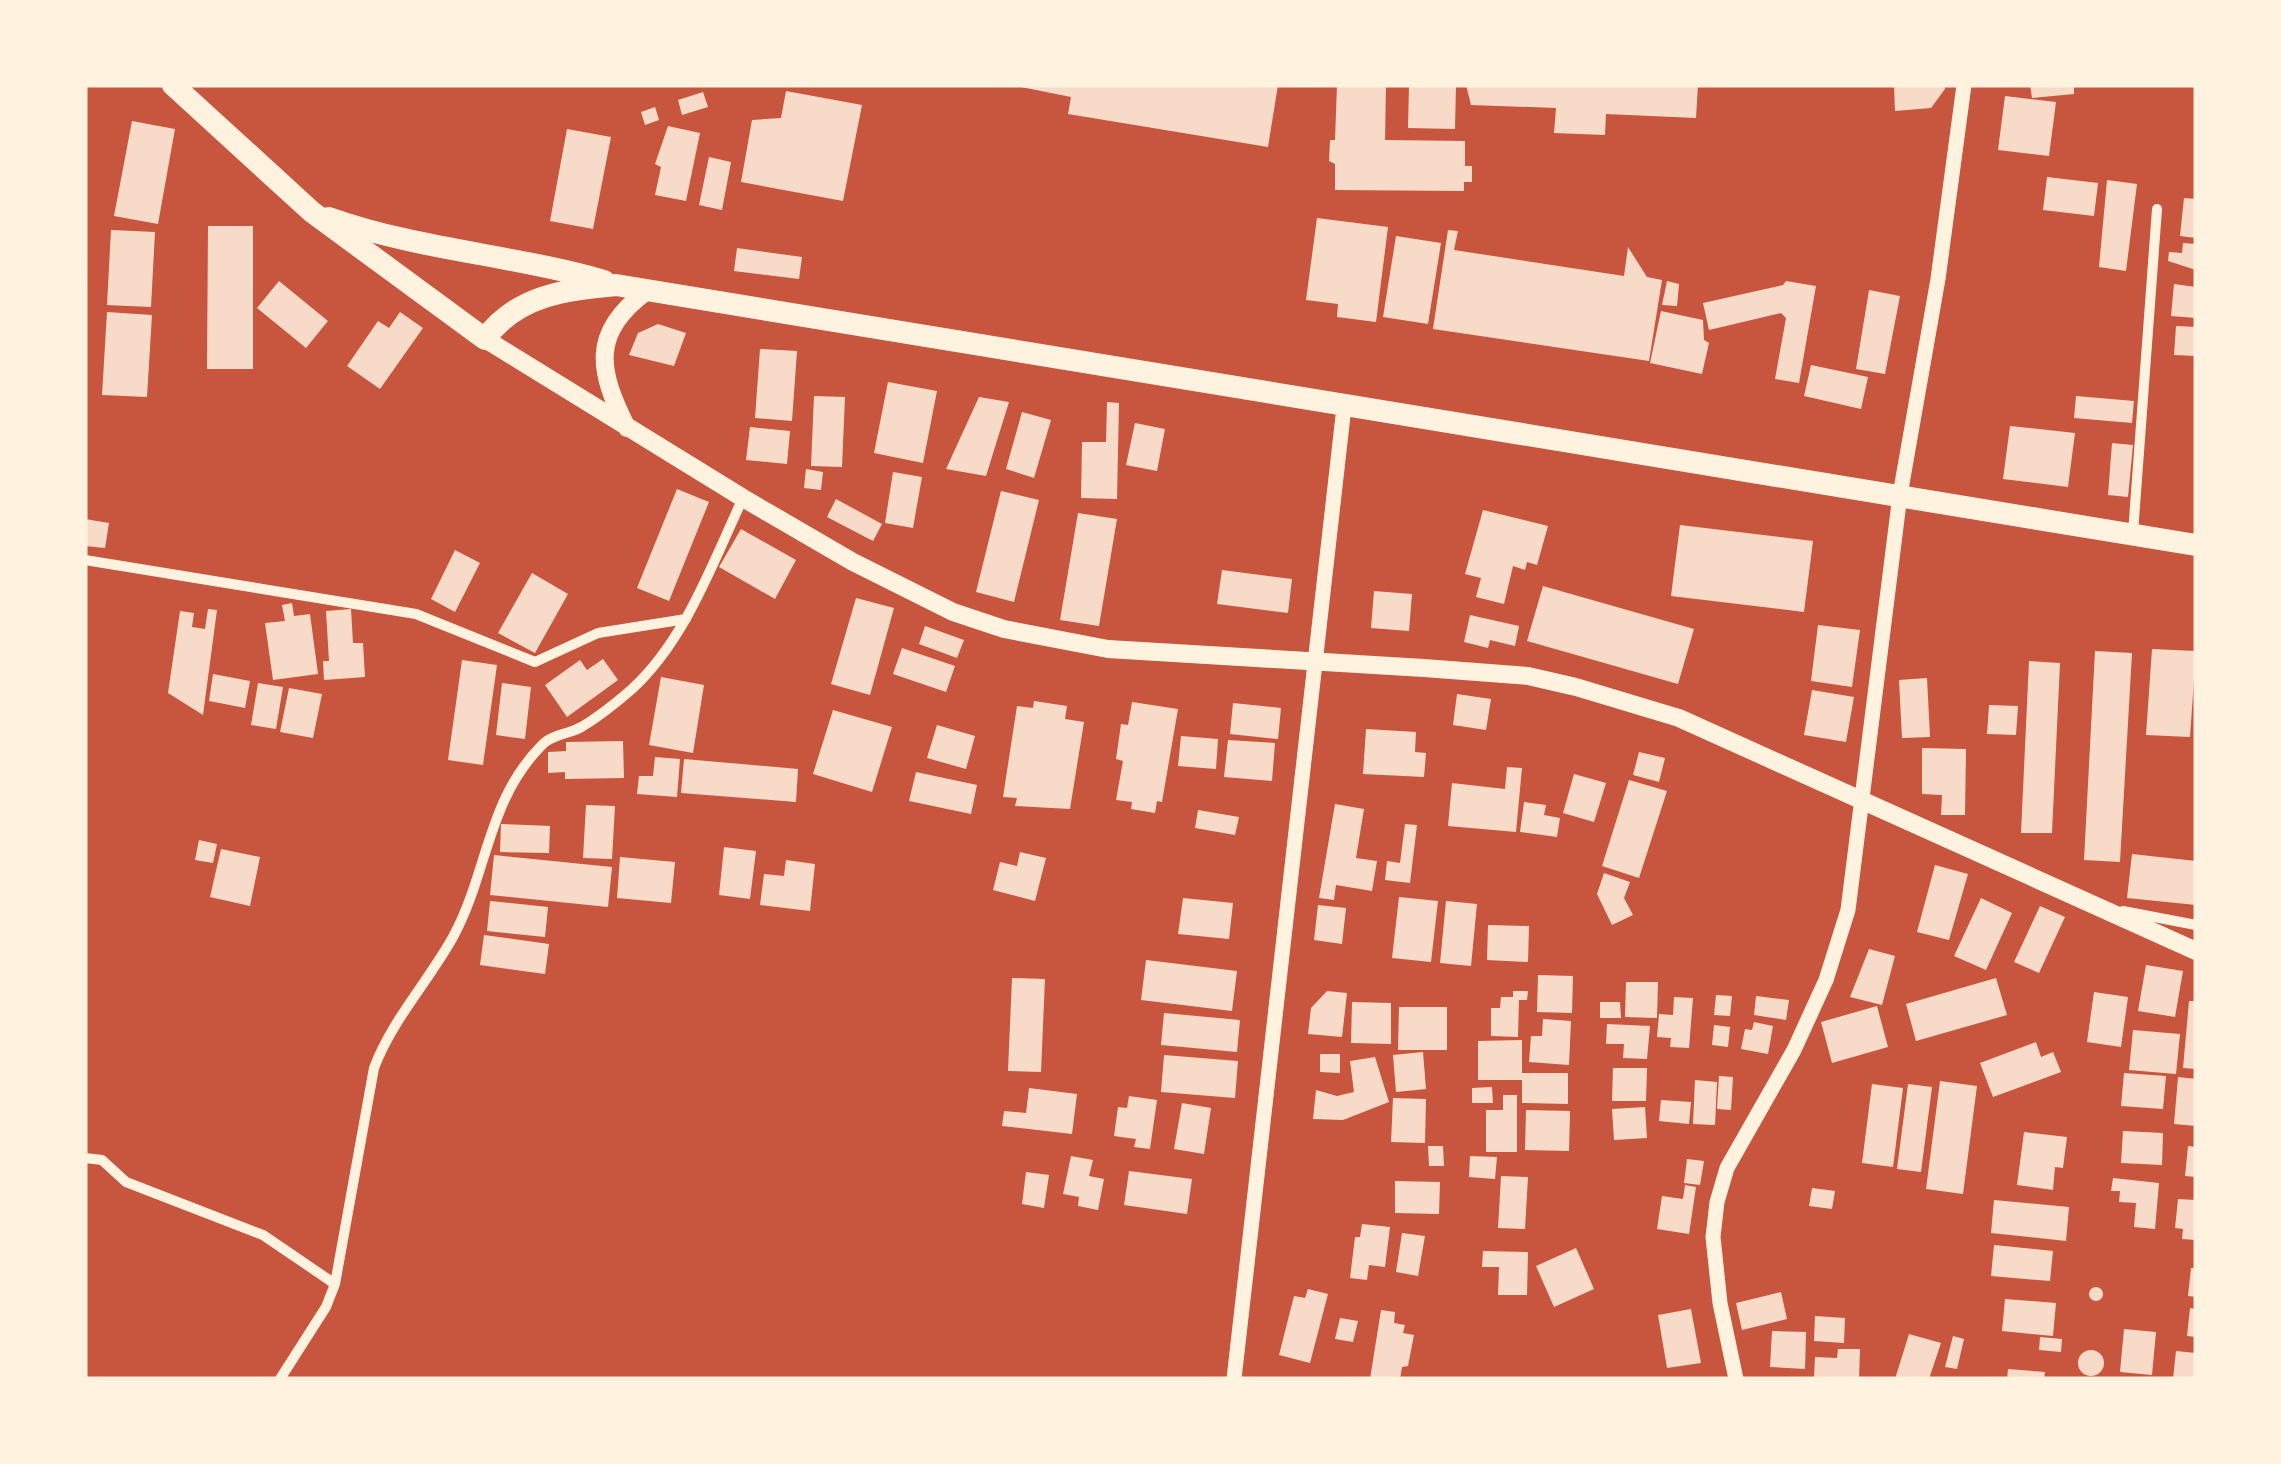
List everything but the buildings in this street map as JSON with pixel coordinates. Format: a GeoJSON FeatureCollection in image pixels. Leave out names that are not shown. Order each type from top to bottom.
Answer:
{"type":"FeatureCollection","features":[{"type":"Feature","properties":{"kind":"highway"},"geometry":{"type":"LineString","coordinates":[[173,85],[312,212],[485,339],[502,316],[536,299],[616,285]]}},
{"type":"Feature","properties":{"kind":"highway"},"geometry":{"type":"LineString","coordinates":[[312,212],[399,241],[521,261],[647,291],[2196,545]]}},
{"type":"Feature","properties":{"kind":"main road"},"geometry":{"type":"LineString","coordinates":[[628,430],[607,389],[604,346],[627,305],[647,291]]}},
{"type":"Feature","properties":{"kind":"main road"},"geometry":{"type":"LineString","coordinates":[[485,339],[743,498],[953,612],[1004,629],[1108,649],[1528,676],[1576,687],[1680,718],[2196,951]]}},
{"type":"Feature","properties":{"kind":"street"},"geometry":{"type":"LineString","coordinates":[[1736,1379],[1720,1303],[1714,1237],[1717,1202],[1727,1168],[1794,1050],[1826,980],[1848,910],[1900,495],[1938,279],[1964,85]]}},
{"type":"Feature","properties":{"kind":"street"},"geometry":{"type":"LineString","coordinates":[[2133,534],[2157,208]]}},
{"type":"Feature","properties":{"kind":"street"},"geometry":{"type":"LineString","coordinates":[[1234,1379],[1344,407]]}},
{"type":"Feature","properties":{"kind":"street"},"geometry":{"type":"LineString","coordinates":[[280,1379],[326,1307],[335,1284],[374,1068],[382,1046],[454,936],[475,885],[498,807],[544,742],[581,728],[633,688],[686,618],[743,498]]}},
{"type":"Feature","properties":{"kind":"street"},"geometry":{"type":"LineString","coordinates":[[85,560],[416,614],[534,662],[598,633],[686,618]]}},
{"type":"Feature","properties":{"kind":"street"},"geometry":{"type":"LineString","coordinates":[[2102,907],[2196,924]]}},
{"type":"Feature","properties":{"kind":"street"},"geometry":{"type":"LineString","coordinates":[[85,1158],[102,1160],[126,1182],[263,1235],[335,1284]]}}]}
